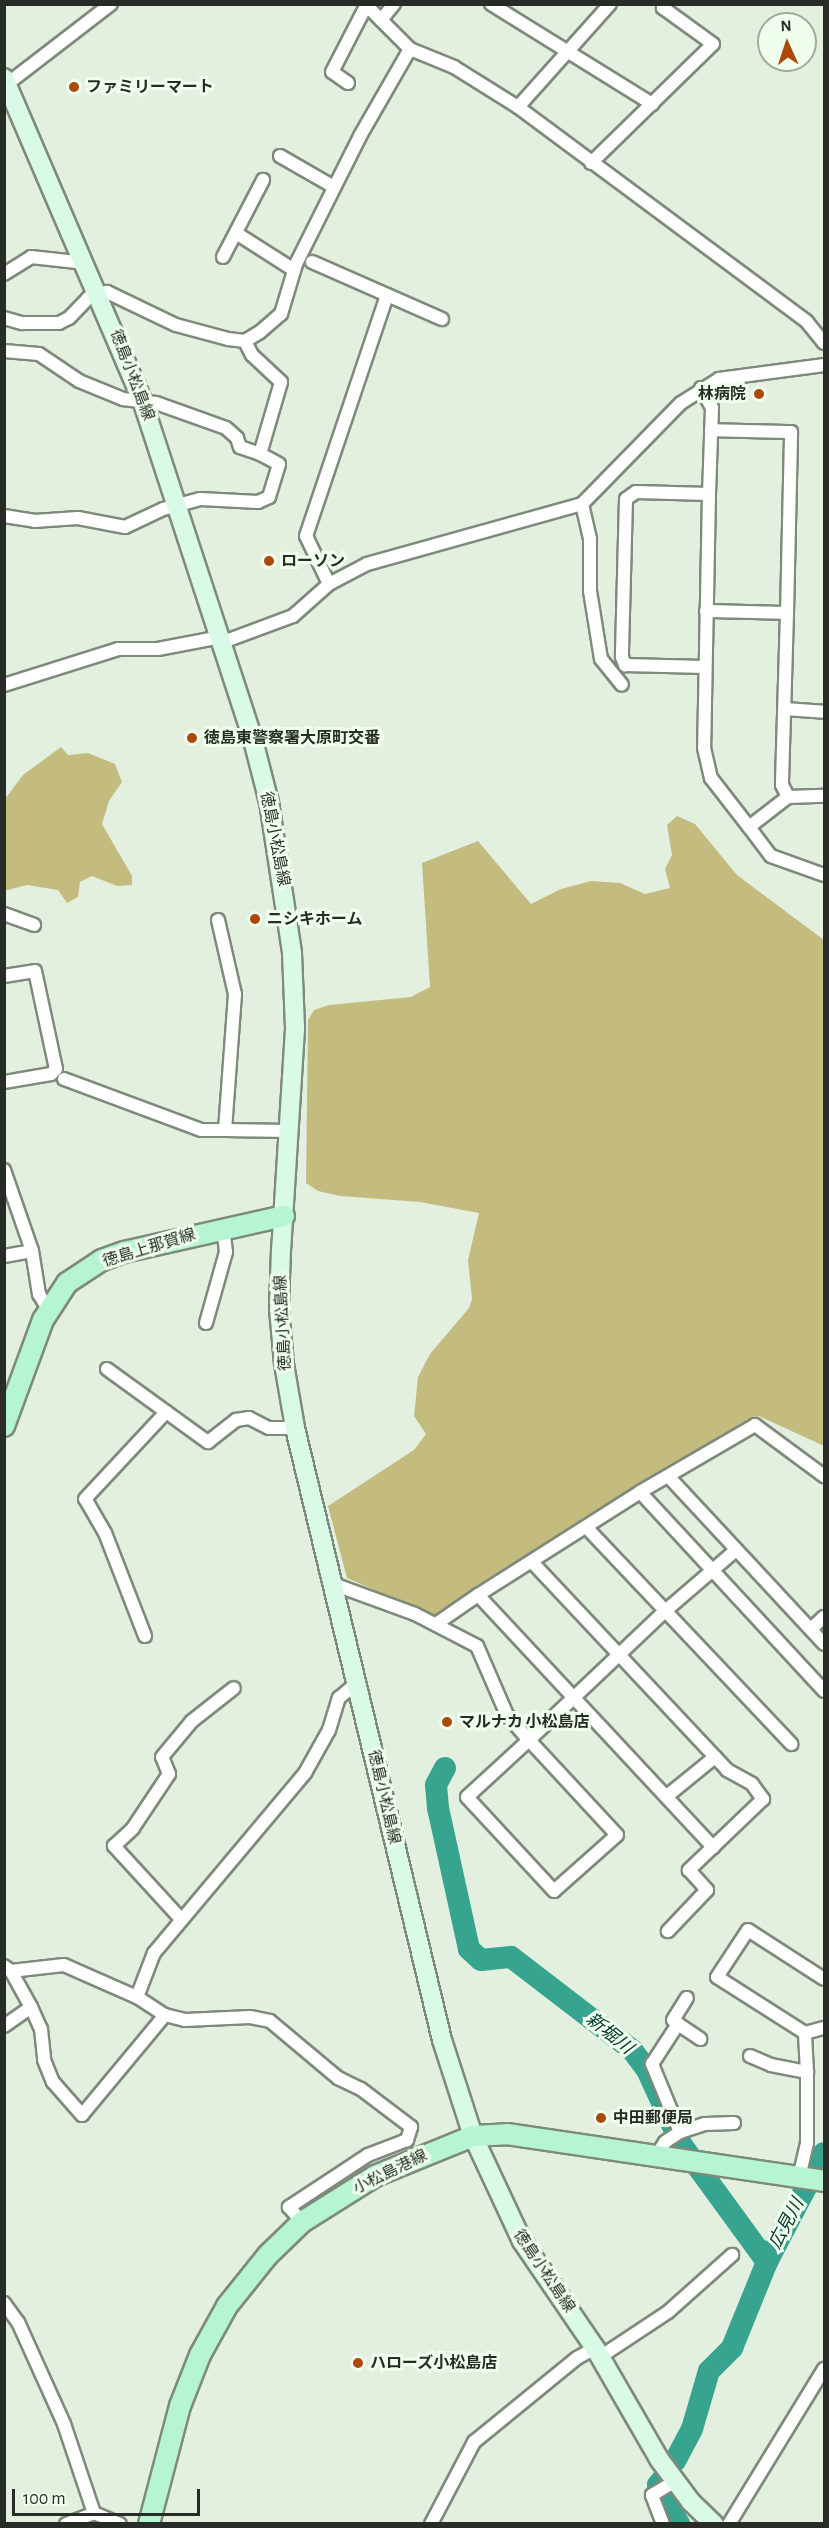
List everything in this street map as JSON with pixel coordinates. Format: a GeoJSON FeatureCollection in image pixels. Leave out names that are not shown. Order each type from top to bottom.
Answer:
{"type":"FeatureCollection","features":[{"type":"Feature","properties":{"kind":"main road","name":"徳島小松島線"},"geometry":{"type":"LineString","coordinates":[[7,87],[99,293],[143,403],[179,504],[252,736],[283,878],[292,953],[295,1029],[279,1309],[295,1428],[442,2040],[472,2136],[522,2241],[597,2352],[666,2487],[710,2522]]}},
{"type":"Feature","properties":{"kind":"main road","name":"徳島上那賀線"},"geometry":{"type":"LineString","coordinates":[[4,1426],[48,1309],[67,1283],[102,1260],[223,1227],[284,1216]]}},
{"type":"Feature","properties":{"kind":"main road","name":"小松島港線"},"geometry":{"type":"LineString","coordinates":[[149,2523],[180,2406],[200,2355],[227,2306],[268,2255],[302,2222],[375,2176],[472,2136],[507,2133],[811,2179]]}},
{"type":"Feature","properties":{"kind":"street"},"geometry":{"type":"LineString","coordinates":[[381,20],[394,4]]}},
{"type":"Feature","properties":{"kind":"street"},"geometry":{"type":"LineString","coordinates":[[491,4],[652,104]]}},
{"type":"Feature","properties":{"kind":"street"},"geometry":{"type":"LineString","coordinates":[[518,107],[610,4]]}},
{"type":"Feature","properties":{"kind":"street"},"geometry":{"type":"LineString","coordinates":[[591,163],[713,44],[663,8],[666,4]]}},
{"type":"Feature","properties":{"kind":"street"},"geometry":{"type":"LineString","coordinates":[[348,83],[332,72],[365,5],[410,49],[454,67],[518,107],[807,322],[825,344]]}},
{"type":"Feature","properties":{"kind":"street"},"geometry":{"type":"LineString","coordinates":[[7,87],[102,6]]}},
{"type":"Feature","properties":{"kind":"street"},"geometry":{"type":"LineString","coordinates":[[4,318],[22,323],[59,323],[99,293],[115,294],[176,325],[245,341],[278,319],[294,270],[334,187],[410,49]]}},
{"type":"Feature","properties":{"kind":"street"},"geometry":{"type":"LineString","coordinates":[[280,156],[334,187]]}},
{"type":"Feature","properties":{"kind":"street"},"geometry":{"type":"LineString","coordinates":[[223,257],[263,180]]}},
{"type":"Feature","properties":{"kind":"street"},"geometry":{"type":"LineString","coordinates":[[236,233],[294,270]]}},
{"type":"Feature","properties":{"kind":"street"},"geometry":{"type":"LineString","coordinates":[[4,274],[31,257],[86,263]]}},
{"type":"Feature","properties":{"kind":"street"},"geometry":{"type":"LineString","coordinates":[[312,262],[442,319]]}},
{"type":"Feature","properties":{"kind":"street"},"geometry":{"type":"LineString","coordinates":[[329,584],[306,536],[387,296]]}},
{"type":"Feature","properties":{"kind":"street"},"geometry":{"type":"LineString","coordinates":[[245,341],[252,355],[281,382],[260,454]]}},
{"type":"Feature","properties":{"kind":"street"},"geometry":{"type":"LineString","coordinates":[[4,351],[39,354],[79,381],[123,399],[156,403],[226,428],[237,438],[240,447],[279,464],[269,497],[244,502],[212,497],[179,504],[125,527],[78,518],[34,521],[4,516]]}},
{"type":"Feature","properties":{"kind":"street"},"geometry":{"type":"LineString","coordinates":[[4,685],[118,649],[158,649],[222,640],[293,616],[329,584],[367,564],[582,504],[598,492],[647,435],[701,388],[719,379],[825,365]]}},
{"type":"Feature","properties":{"kind":"street"},"geometry":{"type":"LineString","coordinates":[[701,388],[710,400],[711,429],[704,748],[711,778],[771,856],[825,875]]}},
{"type":"Feature","properties":{"kind":"street"},"geometry":{"type":"LineString","coordinates":[[711,429],[791,432],[782,785],[788,797]]}},
{"type":"Feature","properties":{"kind":"street"},"geometry":{"type":"LineString","coordinates":[[705,667],[625,665],[622,657],[626,499],[636,492],[709,494]]}},
{"type":"Feature","properties":{"kind":"street"},"geometry":{"type":"LineString","coordinates":[[582,504],[590,539],[590,591],[601,659],[622,685]]}},
{"type":"Feature","properties":{"kind":"street"},"geometry":{"type":"LineString","coordinates":[[706,611],[787,613]]}},
{"type":"Feature","properties":{"kind":"street"},"geometry":{"type":"LineString","coordinates":[[785,709],[825,712]]}},
{"type":"Feature","properties":{"kind":"street"},"geometry":{"type":"LineString","coordinates":[[749,827],[788,797],[825,795]]}},
{"type":"Feature","properties":{"kind":"street"},"geometry":{"type":"LineString","coordinates":[[4,914],[34,926]]}},
{"type":"Feature","properties":{"kind":"street"},"geometry":{"type":"LineString","coordinates":[[218,920],[235,994],[225,1130]]}},
{"type":"Feature","properties":{"kind":"street"},"geometry":{"type":"LineString","coordinates":[[4,976],[35,971],[56,1069],[51,1074],[4,1082]]}},
{"type":"Feature","properties":{"kind":"street"},"geometry":{"type":"LineString","coordinates":[[64,1079],[201,1130],[288,1131]]}},
{"type":"Feature","properties":{"kind":"street"},"geometry":{"type":"LineString","coordinates":[[5,1176],[32,1251],[39,1294],[48,1309]]}},
{"type":"Feature","properties":{"kind":"street"},"geometry":{"type":"LineString","coordinates":[[206,1323],[226,1252],[223,1227]]}},
{"type":"Feature","properties":{"kind":"street"},"geometry":{"type":"LineString","coordinates":[[4,1256],[32,1251]]}},
{"type":"Feature","properties":{"kind":"street"},"geometry":{"type":"LineString","coordinates":[[107,1369],[208,1442],[236,1420],[249,1418],[269,1428],[295,1428]]}},
{"type":"Feature","properties":{"kind":"street"},"geometry":{"type":"LineString","coordinates":[[145,1636],[105,1533],[85,1499],[166,1412]]}},
{"type":"Feature","properties":{"kind":"street"},"geometry":{"type":"LineString","coordinates":[[436,1624],[640,1492],[755,1425],[825,1476]]}},
{"type":"Feature","properties":{"kind":"street"},"geometry":{"type":"LineString","coordinates":[[668,1476],[825,1644]]}},
{"type":"Feature","properties":{"kind":"street"},"geometry":{"type":"LineString","coordinates":[[640,1492],[825,1691]]}},
{"type":"Feature","properties":{"kind":"street"},"geometry":{"type":"LineString","coordinates":[[586,1527],[791,1744]]}},
{"type":"Feature","properties":{"kind":"street"},"geometry":{"type":"LineString","coordinates":[[333,1584],[436,1624],[477,1646],[507,1715],[529,1740],[617,1835],[554,1891],[467,1797],[529,1740],[664,1612],[736,1550]]}},
{"type":"Feature","properties":{"kind":"street"},"geometry":{"type":"LineString","coordinates":[[532,1562],[620,1653],[727,1770],[752,1784],[763,1799],[689,1870],[707,1890],[668,1931]]}},
{"type":"Feature","properties":{"kind":"street"},"geometry":{"type":"LineString","coordinates":[[478,1595],[713,1847]]}},
{"type":"Feature","properties":{"kind":"street"},"geometry":{"type":"LineString","coordinates":[[811,1629],[825,1617]]}},
{"type":"Feature","properties":{"kind":"street"},"geometry":{"type":"LineString","coordinates":[[137,1997],[154,1953],[180,1918],[305,1773],[329,1730],[339,1698],[357,1683]]}},
{"type":"Feature","properties":{"kind":"street"},"geometry":{"type":"LineString","coordinates":[[180,1918],[114,1846],[133,1828],[169,1774],[162,1757],[192,1721],[234,1688]]}},
{"type":"Feature","properties":{"kind":"street"},"geometry":{"type":"LineString","coordinates":[[667,1796],[715,1757]]}},
{"type":"Feature","properties":{"kind":"street"},"geometry":{"type":"LineString","coordinates":[[825,1979],[748,1930],[717,1977],[805,2033],[825,2028]]}},
{"type":"Feature","properties":{"kind":"street"},"geometry":{"type":"LineString","coordinates":[[165,2015],[82,2115],[52,2082],[44,2060],[41,2029],[31,2007],[8,1969],[64,1965],[137,1997],[165,2015],[185,2020],[250,2017],[270,2021],[338,2078],[361,2089],[411,2127],[407,2140],[368,2155],[289,2207],[302,2222]]}},
{"type":"Feature","properties":{"kind":"street"},"geometry":{"type":"LineString","coordinates":[[687,1998],[673,2020],[700,2038]]}},
{"type":"Feature","properties":{"kind":"street"},"geometry":{"type":"LineString","coordinates":[[4,2026],[31,2007]]}},
{"type":"Feature","properties":{"kind":"street"},"geometry":{"type":"LineString","coordinates":[[678,2024],[652,2064],[681,2132]]}},
{"type":"Feature","properties":{"kind":"street"},"geometry":{"type":"LineString","coordinates":[[805,2033],[807,2143],[811,2179]]}},
{"type":"Feature","properties":{"kind":"street"},"geometry":{"type":"LineString","coordinates":[[750,2056],[771,2065],[807,2072]]}},
{"type":"Feature","properties":{"kind":"street"},"geometry":{"type":"LineString","coordinates":[[657,2155],[665,2142],[681,2132],[705,2124],[734,2123]]}},
{"type":"Feature","properties":{"kind":"street"},"geometry":{"type":"LineString","coordinates":[[431,2523],[474,2442],[577,2358],[597,2352],[668,2312],[732,2255]]}},
{"type":"Feature","properties":{"kind":"street"},"geometry":{"type":"LineString","coordinates":[[4,2304],[18,2322],[64,2424],[94,2513]]}},
{"type":"Feature","properties":{"kind":"street"},"geometry":{"type":"LineString","coordinates":[[729,2523],[825,2369]]}},
{"type":"Feature","properties":{"kind":"street"},"geometry":{"type":"LineString","coordinates":[[663,2523],[652,2495],[666,2487]]}},
{"type":"Feature","properties":{"kind":"street"},"geometry":{"type":"LineString","coordinates":[[66,2523],[94,2513],[120,2523]]}},
{"type":"Feature","properties":{"kind":"shaded area"},"geometry":{"type":"Polygon","coordinates":[[[61,747],[68,755],[88,753],[115,764],[122,782],[109,801],[102,824],[132,876],[132,885],[117,886],[92,876],[80,882],[78,897],[67,903],[58,890],[27,885],[4,891],[5,799],[23,775],[61,747]]]}},
{"type":"Feature","properties":{"kind":"shaded area"},"geometry":{"type":"Polygon","coordinates":[[[677,816],[695,824],[737,875],[824,940],[824,1446],[759,1416],[699,1449],[434,1616],[347,1578],[328,1506],[414,1450],[426,1434],[414,1416],[418,1377],[430,1354],[469,1308],[472,1299],[468,1260],[479,1213],[420,1202],[340,1196],[318,1191],[306,1183],[308,1020],[314,1010],[329,1005],[411,997],[430,987],[422,863],[478,841],[531,904],[561,889],[591,881],[620,883],[645,894],[670,888],[665,869],[672,855],[667,825],[677,816]]]}},
{"type":"Feature","properties":{"kind":"waterway","name":"新堀川"},"geometry":{"type":"LineString","coordinates":[[445,1768],[436,1785],[438,1808],[469,1949],[481,1960],[511,1957],[632,2050],[647,2070],[681,2144],[767,2262]]}},
{"type":"Feature","properties":{"kind":"waterway","name":"新堀川"},"geometry":{"type":"LineString","coordinates":[[675,2461],[692,2429],[709,2371],[732,2348],[767,2262],[824,2153]]}},
{"type":"Feature","properties":{"kind":"waterway","name":"新堀川"},"geometry":{"type":"LineString","coordinates":[[661,2481],[658,2485],[663,2498],[679,2524]]}},
{"type":"Feature","properties":{"kind":"place","name":"ファミリーマート"},"geometry":{"type":"Point","coordinates":[74,87]}},
{"type":"Feature","properties":{"kind":"place","name":"林病院"},"geometry":{"type":"Point","coordinates":[759,394]}},
{"type":"Feature","properties":{"kind":"place","name":"ローソン"},"geometry":{"type":"Point","coordinates":[269,561]}},
{"type":"Feature","properties":{"kind":"place","name":"徳島東警察署大原町交番"},"geometry":{"type":"Point","coordinates":[192,738]}},
{"type":"Feature","properties":{"kind":"place","name":"ニシキホーム"},"geometry":{"type":"Point","coordinates":[255,919]}},
{"type":"Feature","properties":{"kind":"place","name":"マルナカ 小松島店"},"geometry":{"type":"Point","coordinates":[447,1722]}},
{"type":"Feature","properties":{"kind":"place","name":"中田郵便局"},"geometry":{"type":"Point","coordinates":[601,2118]}},
{"type":"Feature","properties":{"kind":"place","name":"ハローズ小松島店"},"geometry":{"type":"Point","coordinates":[358,2363]}},
{"type":"Feature","properties":{"kind":"water label","name":"広見川"},"geometry":{"type":"Point","coordinates":[787,2224]}}]}
